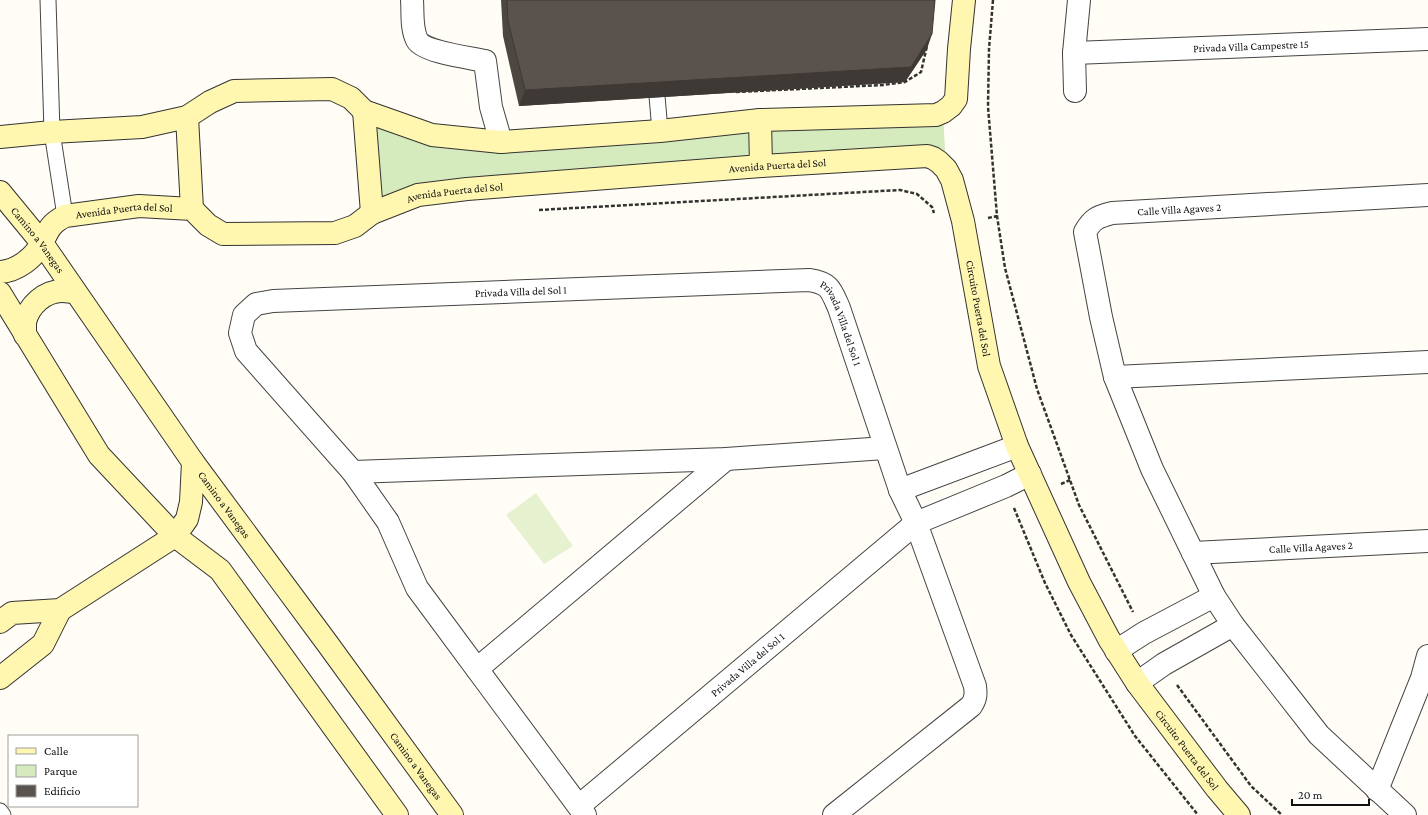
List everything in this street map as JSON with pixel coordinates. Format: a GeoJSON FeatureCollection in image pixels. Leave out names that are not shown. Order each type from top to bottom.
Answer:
{"type":"FeatureCollection","features":[{"type":"Feature","properties":{"kind":"street"},"geometry":{"type":"LineString","coordinates":[[412,0],[413,30],[418,42],[430,49],[485,60],[491,107],[501,142]]}},
{"type":"Feature","properties":{"kind":"street"},"geometry":{"type":"LineString","coordinates":[[0,137],[52,132],[142,127],[187,117],[210,102],[234,91],[332,89],[351,98],[364,111],[432,135],[501,142],[660,131],[760,120],[926,116],[943,112],[951,106],[956,99],[964,0]]}},
{"type":"Feature","properties":{"kind":"street"},"geometry":{"type":"LineString","coordinates":[[1075,91],[1074,53],[1079,0]]}},
{"type":"Feature","properties":{"kind":"street","name":"Privada Villa Campestre 15"},"geometry":{"type":"LineString","coordinates":[[1074,53],[1428,39]]}},
{"type":"Feature","properties":{"kind":"street"},"geometry":{"type":"LineString","coordinates":[[364,111],[372,213]]}},
{"type":"Feature","properties":{"kind":"street"},"geometry":{"type":"LineString","coordinates":[[187,117],[192,209]]}},
{"type":"Feature","properties":{"kind":"street"},"geometry":{"type":"LineString","coordinates":[[760,120],[761,166]]}},
{"type":"Feature","properties":{"kind":"street","name":"Avenida Puerta del Sol"},"geometry":{"type":"LineString","coordinates":[[0,272],[19,266],[32,256],[42,243],[50,227],[57,220],[65,216],[139,206],[192,209],[208,225],[223,234],[335,233],[355,226],[372,213],[418,195],[467,189],[761,166],[927,156],[933,158],[946,169]]}},
{"type":"Feature","properties":{"kind":"street","name":"Circuito Puerta del Sol"},"geometry":{"type":"LineString","coordinates":[[946,169],[952,180],[963,221],[989,366],[1017,446],[1079,582],[1116,651],[1137,683],[1217,790],[1239,815]]}},
{"type":"Feature","properties":{"kind":"street","name":"Camino a Vanegas"},"geometry":{"type":"LineString","coordinates":[[0,192],[42,243],[193,462],[452,815]]}},
{"type":"Feature","properties":{"kind":"street","name":"Calle Villa Agaves 2"},"geometry":{"type":"LineString","coordinates":[[1405,815],[1319,735],[1233,625],[1214,596],[1152,469],[1115,377],[1100,317],[1085,232],[1090,222],[1100,216],[1112,213],[1428,195]]}},
{"type":"Feature","properties":{"kind":"street","name":"Privada Villa del Sol 1"},"geometry":{"type":"LineString","coordinates":[[834,815],[971,706],[975,701],[976,694],[975,686],[916,523],[900,490],[885,448],[836,302],[827,284],[809,280],[273,301],[256,304],[244,315],[240,333],[246,351],[353,472],[388,522],[417,588],[582,810],[916,523],[1006,486],[1030,474]]}},
{"type":"Feature","properties":{"kind":"street"},"geometry":{"type":"LineString","coordinates":[[25,335],[25,322],[30,310],[38,300],[49,293],[62,291],[75,292]]}},
{"type":"Feature","properties":{"kind":"street"},"geometry":{"type":"LineString","coordinates":[[0,293],[99,455],[175,536],[220,570],[397,815]]}},
{"type":"Feature","properties":{"kind":"street"},"geometry":{"type":"LineString","coordinates":[[1115,377],[1428,362]]}},
{"type":"Feature","properties":{"kind":"street"},"geometry":{"type":"LineString","coordinates":[[900,490],[992,454],[1017,446]]}},
{"type":"Feature","properties":{"kind":"street"},"geometry":{"type":"LineString","coordinates":[[353,472],[726,459],[885,448]]}},
{"type":"Feature","properties":{"kind":"street"},"geometry":{"type":"LineString","coordinates":[[478,670],[726,459]]}},
{"type":"Feature","properties":{"kind":"street"},"geometry":{"type":"LineString","coordinates":[[0,622],[12,613],[60,610],[175,536],[187,519],[191,502],[193,462]]}},
{"type":"Feature","properties":{"kind":"street","name":"Calle Villa Agaves 2"},"geometry":{"type":"LineString","coordinates":[[1193,553],[1428,541]]}},
{"type":"Feature","properties":{"kind":"street"},"geometry":{"type":"LineString","coordinates":[[1116,651],[1144,633],[1214,596]]}},
{"type":"Feature","properties":{"kind":"street"},"geometry":{"type":"LineString","coordinates":[[0,678],[43,644],[60,610]]}},
{"type":"Feature","properties":{"kind":"street"},"geometry":{"type":"LineString","coordinates":[[1137,683],[1164,664],[1233,625]]}},
{"type":"Feature","properties":{"kind":"street"},"geometry":{"type":"LineString","coordinates":[[1377,790],[1422,678],[1428,656]]}},
{"type":"Feature","properties":{"kind":"lane"},"geometry":{"type":"LineString","coordinates":[[48,0],[52,132],[65,216]]}},
{"type":"Feature","properties":{"kind":"lane"},"geometry":{"type":"LineString","coordinates":[[659,61],[657,96],[660,131]]}},
{"type":"Feature","properties":{"kind":"lane"},"geometry":{"type":"LineString","coordinates":[[0,811],[3,815]]}},
{"type":"Feature","properties":{"kind":"path"},"geometry":{"type":"LineString","coordinates":[[993,0],[988,49],[988,107],[997,216],[1005,268],[1037,389],[1079,505],[1144,633]]}},
{"type":"Feature","properties":{"kind":"path"},"geometry":{"type":"LineString","coordinates":[[735,92],[883,85],[905,82],[921,72],[927,49],[927,42]]}},
{"type":"Feature","properties":{"kind":"path"},"geometry":{"type":"LineString","coordinates":[[1164,664],[1251,786],[1282,815]]}},
{"type":"Feature","properties":{"kind":"green space"},"geometry":{"type":"Polygon","coordinates":[[[364,111],[432,135],[943,112],[946,169],[761,166],[467,189],[372,213],[364,111]]]}},
{"type":"Feature","properties":{"kind":"green space"},"geometry":{"type":"Polygon","coordinates":[[[536,493],[573,546],[544,564],[506,515],[536,493]]]}},
{"type":"Feature","properties":{"kind":"building"},"geometry":{"type":"Polygon","coordinates":[[[507,0],[935,0],[932,34],[911,67],[525,90],[508,21],[507,0]]]}}]}
